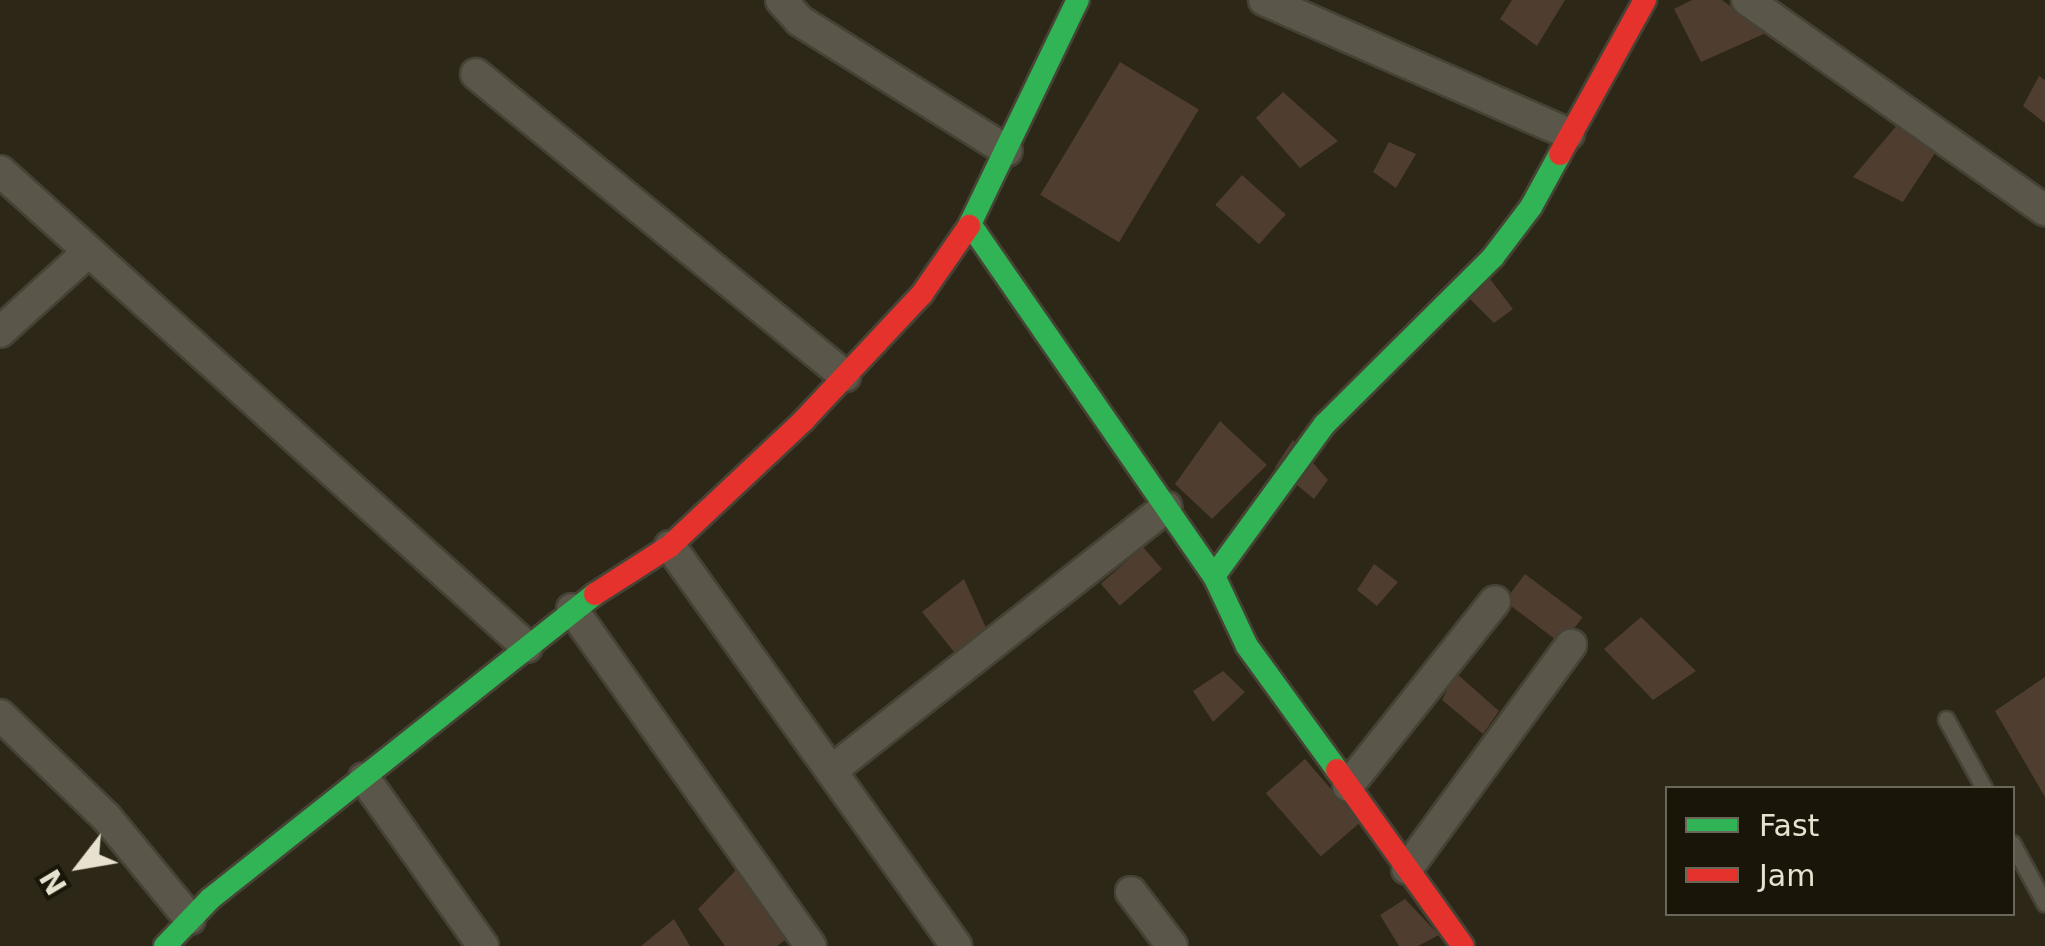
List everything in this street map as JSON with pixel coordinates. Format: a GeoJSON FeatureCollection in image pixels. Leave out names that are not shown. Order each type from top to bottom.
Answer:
{"type":"FeatureCollection","features":[{"type":"Feature","properties":{"kind":"street"},"geometry":{"type":"LineString","coordinates":[[781,0],[800,21],[1007,151]]}},
{"type":"Feature","properties":{"kind":"street"},"geometry":{"type":"LineString","coordinates":[[165,946],[190,920],[572,608],[670,546],[845,376],[922,294],[970,224],[1078,0]]}},
{"type":"Feature","properties":{"kind":"street"},"geometry":{"type":"LineString","coordinates":[[1264,0],[1569,134]]}},
{"type":"Feature","properties":{"kind":"street"},"geometry":{"type":"LineString","coordinates":[[1214,576],[1325,424],[1493,257],[1531,207],[1646,0]]}},
{"type":"Feature","properties":{"kind":"street"},"geometry":{"type":"LineString","coordinates":[[1747,0],[2045,210]]}},
{"type":"Feature","properties":{"kind":"street"},"geometry":{"type":"LineString","coordinates":[[476,74],[845,376]]}},
{"type":"Feature","properties":{"kind":"street"},"geometry":{"type":"LineString","coordinates":[[0,172],[526,647]]}},
{"type":"Feature","properties":{"kind":"street"},"geometry":{"type":"LineString","coordinates":[[970,224],[1214,576],[1247,646],[1462,946]]}},
{"type":"Feature","properties":{"kind":"street"},"geometry":{"type":"LineString","coordinates":[[0,332],[87,253]]}},
{"type":"Feature","properties":{"kind":"street"},"geometry":{"type":"LineString","coordinates":[[831,771],[1166,507]]}},
{"type":"Feature","properties":{"kind":"street"},"geometry":{"type":"LineString","coordinates":[[670,546],[956,946]]}},
{"type":"Feature","properties":{"kind":"street"},"geometry":{"type":"LineString","coordinates":[[1348,786],[1495,602]]}},
{"type":"Feature","properties":{"kind":"street"},"geometry":{"type":"LineString","coordinates":[[572,608],[811,946]]}},
{"type":"Feature","properties":{"kind":"street"},"geometry":{"type":"LineString","coordinates":[[1407,868],[1571,645]]}},
{"type":"Feature","properties":{"kind":"street"},"geometry":{"type":"LineString","coordinates":[[0,715],[106,817],[190,920]]}},
{"type":"Feature","properties":{"kind":"street"},"geometry":{"type":"LineString","coordinates":[[364,778],[482,946]]}},
{"type":"Feature","properties":{"kind":"street"},"geometry":{"type":"LineString","coordinates":[[1131,892],[1172,946]]}},
{"type":"Feature","properties":{"kind":"lane"},"geometry":{"type":"LineString","coordinates":[[1946,719],[1983,786]]}},
{"type":"Feature","properties":{"kind":"lane"},"geometry":{"type":"LineString","coordinates":[[2015,849],[2045,904]]}},
{"type":"Feature","properties":{"kind":"building"},"geometry":{"type":"Polygon","coordinates":[[[1512,0],[1565,0],[1537,46],[1500,19],[1512,0]]]}},
{"type":"Feature","properties":{"kind":"building"},"geometry":{"type":"Polygon","coordinates":[[[1692,0],[1722,0],[1766,33],[1701,62],[1674,9],[1692,0]]]}},
{"type":"Feature","properties":{"kind":"building"},"geometry":{"type":"Polygon","coordinates":[[[1120,62],[1199,109],[1119,242],[1040,195],[1120,62]]]}},
{"type":"Feature","properties":{"kind":"building"},"geometry":{"type":"Polygon","coordinates":[[[2039,76],[2045,80],[2045,123],[2023,106],[2039,76]]]}},
{"type":"Feature","properties":{"kind":"building"},"geometry":{"type":"Polygon","coordinates":[[[1283,92],[1338,141],[1300,168],[1256,118],[1283,92]]]}},
{"type":"Feature","properties":{"kind":"building"},"geometry":{"type":"Polygon","coordinates":[[[1898,124],[1937,150],[1903,202],[1853,177],[1898,124]]]}},
{"type":"Feature","properties":{"kind":"building"},"geometry":{"type":"Polygon","coordinates":[[[1389,142],[1416,154],[1396,188],[1373,172],[1389,142]]]}},
{"type":"Feature","properties":{"kind":"building"},"geometry":{"type":"Polygon","coordinates":[[[1242,175],[1286,214],[1259,244],[1215,205],[1242,175]]]}},
{"type":"Feature","properties":{"kind":"building"},"geometry":{"type":"Polygon","coordinates":[[[1490,279],[1513,309],[1494,323],[1470,299],[1490,279]]]}},
{"type":"Feature","properties":{"kind":"building"},"geometry":{"type":"Polygon","coordinates":[[[1220,421],[1267,465],[1212,519],[1175,484],[1220,421]]]}},
{"type":"Feature","properties":{"kind":"building"},"geometry":{"type":"Polygon","coordinates":[[[1293,440],[1328,480],[1314,499],[1275,467],[1293,440]]]}},
{"type":"Feature","properties":{"kind":"building"},"geometry":{"type":"Polygon","coordinates":[[[1143,547],[1162,569],[1120,606],[1101,584],[1143,547]]]}},
{"type":"Feature","properties":{"kind":"building"},"geometry":{"type":"Polygon","coordinates":[[[1374,564],[1398,582],[1377,606],[1357,590],[1374,564]]]}},
{"type":"Feature","properties":{"kind":"building"},"geometry":{"type":"Polygon","coordinates":[[[1525,574],[1583,617],[1562,644],[1505,601],[1525,574]]]}},
{"type":"Feature","properties":{"kind":"building"},"geometry":{"type":"Polygon","coordinates":[[[964,579],[987,630],[954,652],[922,612],[964,579]]]}},
{"type":"Feature","properties":{"kind":"building"},"geometry":{"type":"Polygon","coordinates":[[[1641,617],[1696,671],[1653,700],[1604,649],[1641,617]]]}},
{"type":"Feature","properties":{"kind":"building"},"geometry":{"type":"Polygon","coordinates":[[[1223,671],[1245,692],[1213,722],[1193,691],[1223,671]]]}},
{"type":"Feature","properties":{"kind":"building"},"geometry":{"type":"Polygon","coordinates":[[[1456,673],[1499,711],[1483,734],[1442,700],[1456,673]]]}},
{"type":"Feature","properties":{"kind":"building"},"geometry":{"type":"Polygon","coordinates":[[[2045,677],[2045,797],[1995,711],[2045,677]]]}},
{"type":"Feature","properties":{"kind":"building"},"geometry":{"type":"Polygon","coordinates":[[[1305,759],[1360,822],[1321,857],[1266,793],[1305,759]]]}},
{"type":"Feature","properties":{"kind":"building"},"geometry":{"type":"Polygon","coordinates":[[[736,870],[788,938],[777,946],[725,946],[698,909],[736,870]]]}},
{"type":"Feature","properties":{"kind":"building"},"geometry":{"type":"Polygon","coordinates":[[[1405,899],[1439,935],[1418,946],[1399,946],[1380,915],[1405,899]]]}},
{"type":"Feature","properties":{"kind":"building"},"geometry":{"type":"Polygon","coordinates":[[[674,919],[690,946],[641,946],[674,919]]]}},
{"type":"Feature","properties":{"kind":"traffic: fast"},"geometry":{"type":"LineString","coordinates":[[969,226],[1078,0]]}},
{"type":"Feature","properties":{"kind":"traffic: fast"},"geometry":{"type":"LineString","coordinates":[[1214,576],[1325,424],[1493,257],[1531,207],[1560,154]]}},
{"type":"Feature","properties":{"kind":"traffic: fast"},"geometry":{"type":"LineString","coordinates":[[970,224],[1214,576],[1247,646],[1337,770]]}},
{"type":"Feature","properties":{"kind":"traffic: fast"},"geometry":{"type":"LineString","coordinates":[[165,946],[210,899],[595,594]]}},
{"type":"Feature","properties":{"kind":"traffic: jam"},"geometry":{"type":"LineString","coordinates":[[1560,154],[1645,0]]}},
{"type":"Feature","properties":{"kind":"traffic: jam"},"geometry":{"type":"LineString","coordinates":[[595,594],[670,546],[804,420],[922,294],[969,226]]}},
{"type":"Feature","properties":{"kind":"traffic: jam"},"geometry":{"type":"LineString","coordinates":[[1337,770],[1463,946]]}}]}
